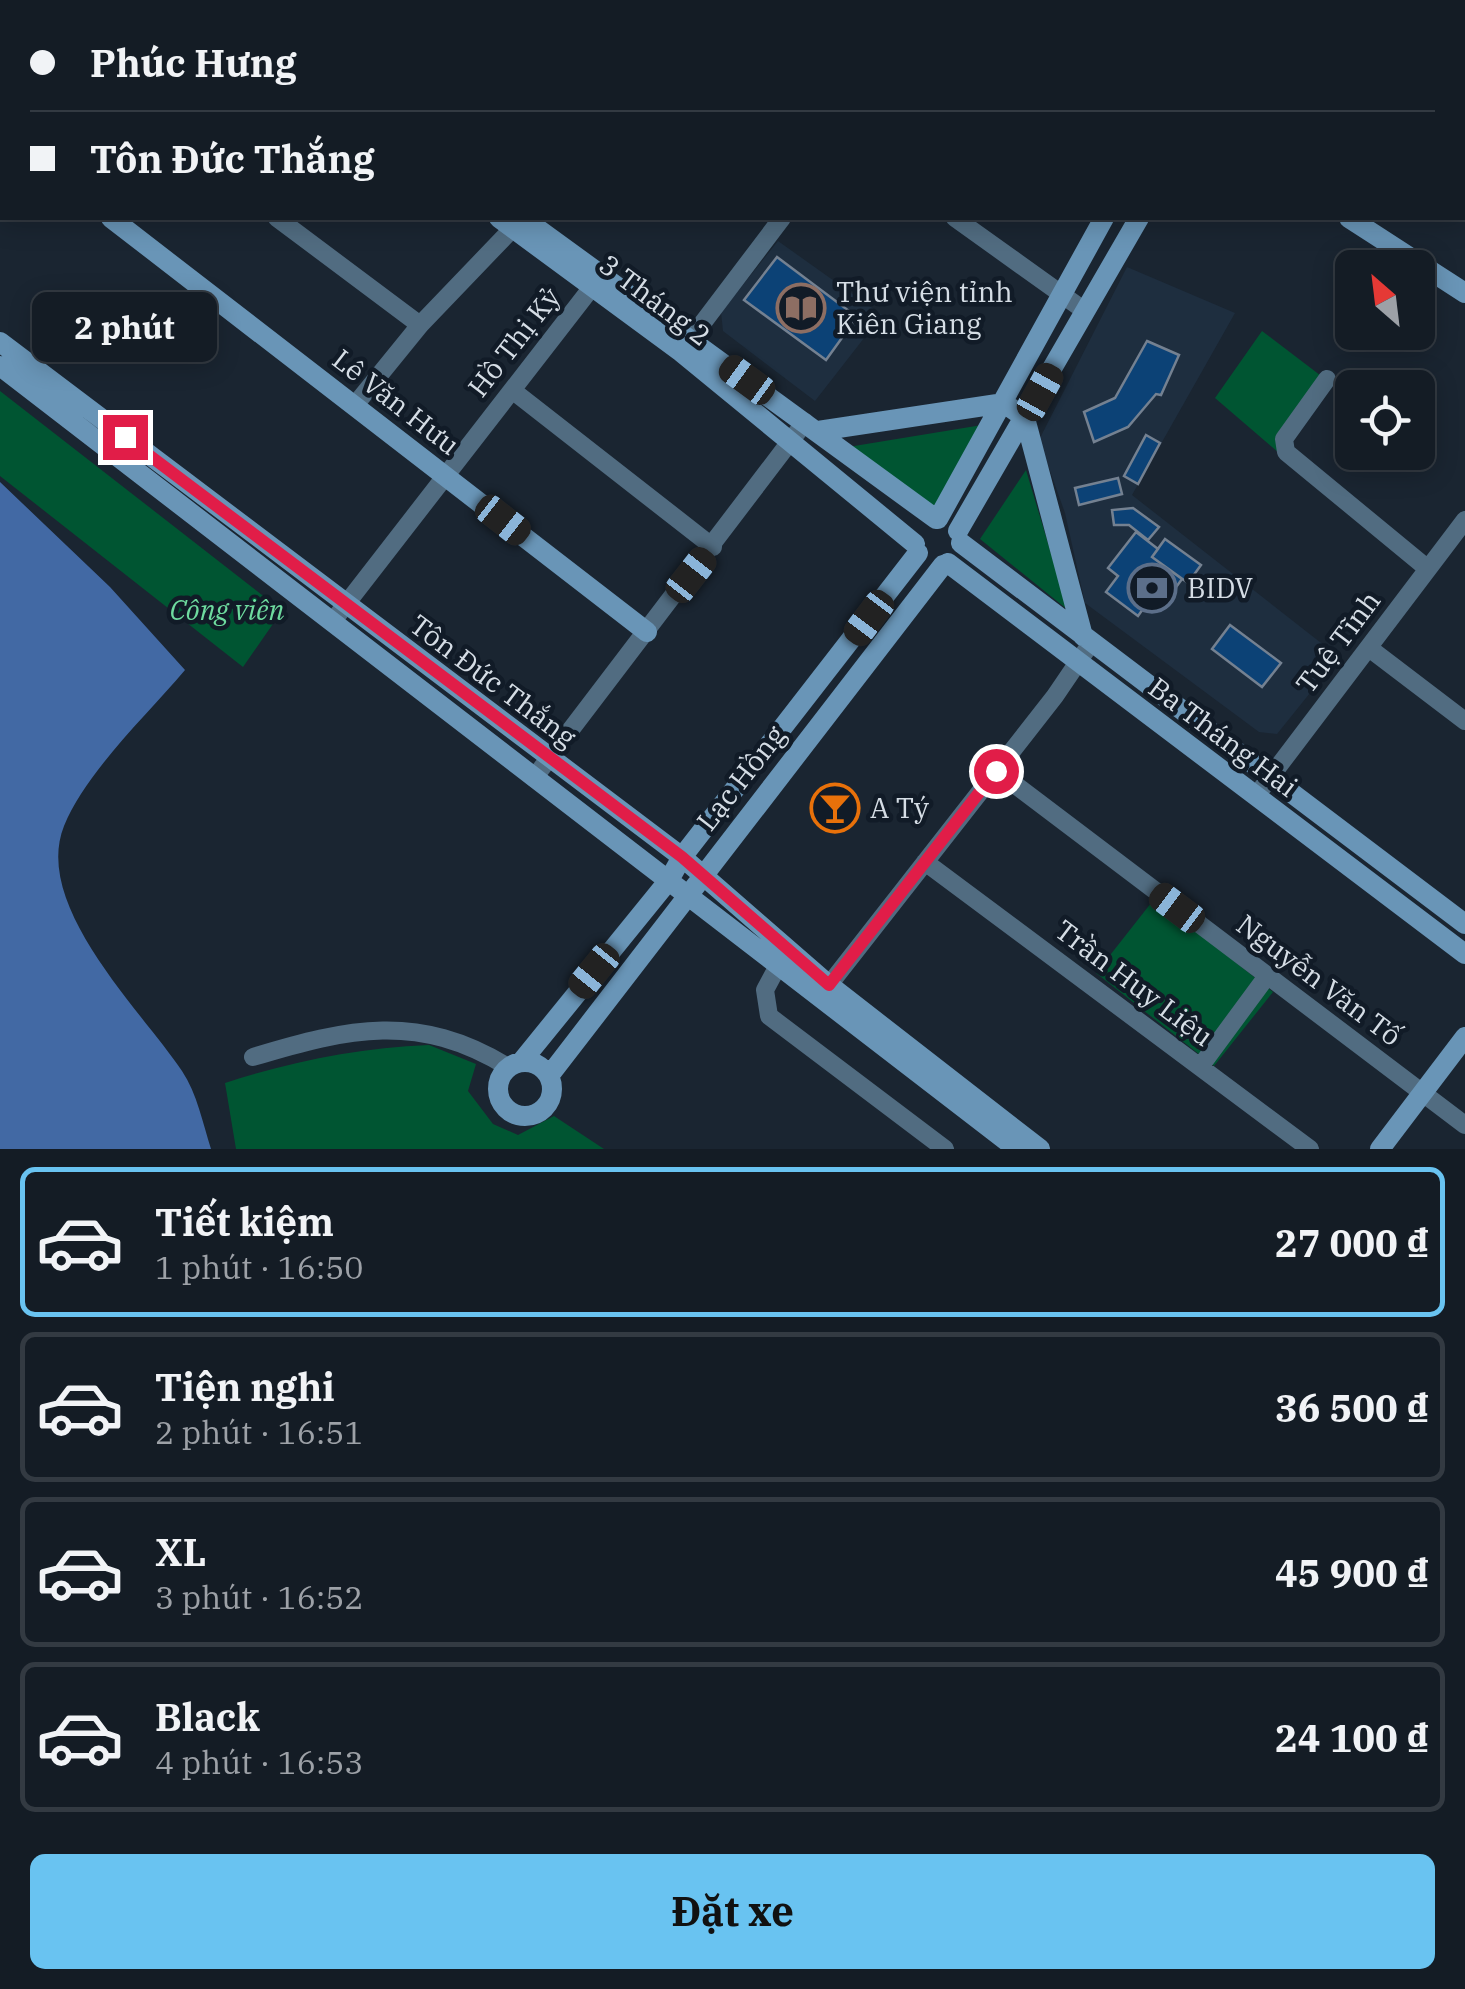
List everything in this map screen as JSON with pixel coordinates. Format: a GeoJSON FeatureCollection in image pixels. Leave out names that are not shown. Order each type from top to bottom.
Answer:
{"type":"FeatureCollection","features":[{"type":"Feature","properties":{"kind":"street","name":"Lê Văn Hưu"},"geometry":{"type":"LineString","coordinates":[[114,220],[647,632]]}},
{"type":"Feature","properties":{"kind":"street"},"geometry":{"type":"LineString","coordinates":[[281,220],[420,325]]}},
{"type":"Feature","properties":{"kind":"street"},"geometry":{"type":"LineString","coordinates":[[355,406],[512,220]]}},
{"type":"Feature","properties":{"kind":"street","name":"3 Tháng 2"},"geometry":{"type":"LineString","coordinates":[[512,220],[685,345],[916,548]]}},
{"type":"Feature","properties":{"kind":"street","name":"3 Tháng 2"},"geometry":{"type":"LineString","coordinates":[[512,220],[592,287],[812,426],[937,519]]}},
{"type":"Feature","properties":{"kind":"street"},"geometry":{"type":"LineString","coordinates":[[685,345],[777,220]]}},
{"type":"Feature","properties":{"kind":"street"},"geometry":{"type":"LineString","coordinates":[[958,220],[1061,298],[1085,311]]}},
{"type":"Feature","properties":{"kind":"street"},"geometry":{"type":"LineString","coordinates":[[1103,220],[937,519],[921,528],[916,548],[931,564],[945,564],[1138,220]]}},
{"type":"Feature","properties":{"kind":"street"},"geometry":{"type":"LineString","coordinates":[[1351,220],[1465,292]]}},
{"type":"Feature","properties":{"kind":"street","name":"Hồ Thị Kỷ"},"geometry":{"type":"LineString","coordinates":[[338,612],[592,287]]}},
{"type":"Feature","properties":{"kind":"street","name":"Tôn Đức Thắng"},"geometry":{"type":"LineString","coordinates":[[0,342],[338,612],[534,778],[779,964],[826,992],[1040,1149]]}},
{"type":"Feature","properties":{"kind":"street","name":"Tôn Đức Thắng"},"geometry":{"type":"LineString","coordinates":[[0,366],[338,612],[548,756],[682,857],[826,992],[1017,1149]]}},
{"type":"Feature","properties":{"kind":"street"},"geometry":{"type":"LineString","coordinates":[[1327,379],[1284,439],[1286,452],[1428,569]]}},
{"type":"Feature","properties":{"kind":"street"},"geometry":{"type":"LineString","coordinates":[[512,390],[713,547]]}},
{"type":"Feature","properties":{"kind":"street"},"geometry":{"type":"LineString","coordinates":[[534,778],[793,440],[812,426],[1004,403],[1025,418],[1087,640],[1078,663],[826,992]]}},
{"type":"Feature","properties":{"kind":"street"},"geometry":{"type":"LineString","coordinates":[[937,519],[960,536]]}},
{"type":"Feature","properties":{"kind":"street","name":"Tuệ Tĩnh"},"geometry":{"type":"LineString","coordinates":[[1257,797],[1465,520]]}},
{"type":"Feature","properties":{"kind":"street","name":"Ba Tháng Hai"},"geometry":{"type":"LineString","coordinates":[[960,536],[1087,640],[1465,924]]}},
{"type":"Feature","properties":{"kind":"street","name":"Lạc Hồng"},"geometry":{"type":"LineString","coordinates":[[515,1064],[669,880],[682,857],[804,703],[916,548]]}},
{"type":"Feature","properties":{"kind":"street","name":"Ba Tháng Hai"},"geometry":{"type":"LineString","coordinates":[[945,564],[1465,954]]}},
{"type":"Feature","properties":{"kind":"street","name":"Lạc Hồng"},"geometry":{"type":"LineString","coordinates":[[550,1076],[702,873],[945,564]]}},
{"type":"Feature","properties":{"kind":"street"},"geometry":{"type":"LineString","coordinates":[[1369,648],[1465,721]]}},
{"type":"Feature","properties":{"kind":"street"},"geometry":{"type":"LineString","coordinates":[[804,703],[823,718]]}},
{"type":"Feature","properties":{"kind":"street","name":"Nguyễn Văn Tố"},"geometry":{"type":"LineString","coordinates":[[996,771],[1465,1125]]}},
{"type":"Feature","properties":{"kind":"street","name":"Trần Huy Liệu"},"geometry":{"type":"LineString","coordinates":[[925,862],[1310,1149]]}},
{"type":"Feature","properties":{"kind":"street"},"geometry":{"type":"LineString","coordinates":[[779,964],[765,990],[770,1016],[945,1149]]}},
{"type":"Feature","properties":{"kind":"street"},"geometry":{"type":"LineString","coordinates":[[1200,1067],[1268,976]]}},
{"type":"Feature","properties":{"kind":"street"},"geometry":{"type":"LineString","coordinates":[[253,1057],[342,1034],[394,1030],[468,1043],[515,1064],[540,1066],[550,1076],[552,1094],[545,1107],[519,1116],[503,1106],[498,1093],[502,1074],[515,1064]]}},
{"type":"Feature","properties":{"kind":"street"},"geometry":{"type":"LineString","coordinates":[[1380,1149],[1465,1037]]}},
{"type":"Feature","properties":{"kind":"shaded area"},"geometry":{"type":"Polygon","coordinates":[[[778,241],[882,315],[815,401],[723,331],[721,312],[778,241]]]}},
{"type":"Feature","properties":{"kind":"shaded area"},"geometry":{"type":"Polygon","coordinates":[[[1127,267],[1235,313],[1132,495],[1339,657],[1277,734],[1259,732],[1085,603],[1065,513],[1039,440],[1127,267]]]}},
{"type":"Feature","properties":{"kind":"green space"},"geometry":{"type":"Polygon","coordinates":[[[1262,331],[1333,385],[1279,453],[1215,398],[1262,331]]]}},
{"type":"Feature","properties":{"kind":"green space","name":"Công viên"},"geometry":{"type":"Polygon","coordinates":[[[0,391],[266,598],[275,621],[243,667],[0,476],[0,391]]]}},
{"type":"Feature","properties":{"kind":"green space"},"geometry":{"type":"Polygon","coordinates":[[[982,425],[933,511],[848,447],[982,425]]]}},
{"type":"Feature","properties":{"kind":"green space"},"geometry":{"type":"Polygon","coordinates":[[[1026,470],[1068,610],[980,539],[1026,470]]]}},
{"type":"Feature","properties":{"kind":"green space"},"geometry":{"type":"Polygon","coordinates":[[[1155,898],[1273,992],[1214,1066],[1096,973],[1155,898]]]}},
{"type":"Feature","properties":{"kind":"green space"},"geometry":{"type":"Polygon","coordinates":[[[429,1045],[476,1064],[468,1091],[493,1124],[518,1135],[554,1116],[604,1149],[236,1149],[225,1083],[326,1057],[429,1045]]]}},
{"type":"Feature","properties":{"kind":"water"},"geometry":{"type":"Polygon","coordinates":[[[0,482],[110,587],[185,670],[87,785],[64,826],[58,857],[63,890],[77,923],[96,956],[187,1080],[211,1149],[0,1149],[0,482]]]}},
{"type":"Feature","properties":{"kind":"building","name":"Thư viện tỉnh Kiên Giang"},"geometry":{"type":"Polygon","coordinates":[[[777,257],[857,317],[826,360],[744,300],[777,257]]]}},
{"type":"Feature","properties":{"kind":"building"},"geometry":{"type":"Polygon","coordinates":[[[1147,341],[1179,355],[1161,395],[1156,394],[1128,427],[1094,442],[1084,412],[1115,398],[1147,341]]]}},
{"type":"Feature","properties":{"kind":"building"},"geometry":{"type":"Polygon","coordinates":[[[1146,435],[1160,443],[1138,484],[1124,476],[1146,435]]]}},
{"type":"Feature","properties":{"kind":"building"},"geometry":{"type":"Polygon","coordinates":[[[1118,478],[1122,494],[1079,505],[1075,488],[1118,478]]]}},
{"type":"Feature","properties":{"kind":"building"},"geometry":{"type":"Polygon","coordinates":[[[1133,508],[1159,527],[1148,540],[1129,525],[1114,525],[1112,510],[1133,508]]]}},
{"type":"Feature","properties":{"kind":"building"},"geometry":{"type":"Polygon","coordinates":[[[1136,532],[1158,549],[1152,557],[1182,579],[1166,601],[1155,592],[1138,616],[1106,592],[1118,576],[1108,568],[1136,532]]]}},
{"type":"Feature","properties":{"kind":"building"},"geometry":{"type":"Polygon","coordinates":[[[1165,539],[1201,565],[1188,583],[1152,557],[1165,539]]]}},
{"type":"Feature","properties":{"kind":"building"},"geometry":{"type":"Polygon","coordinates":[[[1230,625],[1281,663],[1262,687],[1212,649],[1230,625]]]}},
{"type":"Feature","properties":{"kind":"place","name":"Thư viện tỉnh Kiên Giang"},"geometry":{"type":"Point","coordinates":[801,308]}},
{"type":"Feature","properties":{"kind":"place","name":"BIDV"},"geometry":{"type":"Point","coordinates":[1152,588]}},
{"type":"Feature","properties":{"kind":"place","name":"A Tý"},"geometry":{"type":"Point","coordinates":[835,808]}},
{"type":"Feature","properties":{"kind":"route"},"geometry":{"type":"LineString","coordinates":[[125,437],[682,857],[829,985],[996,771]]}}]}
